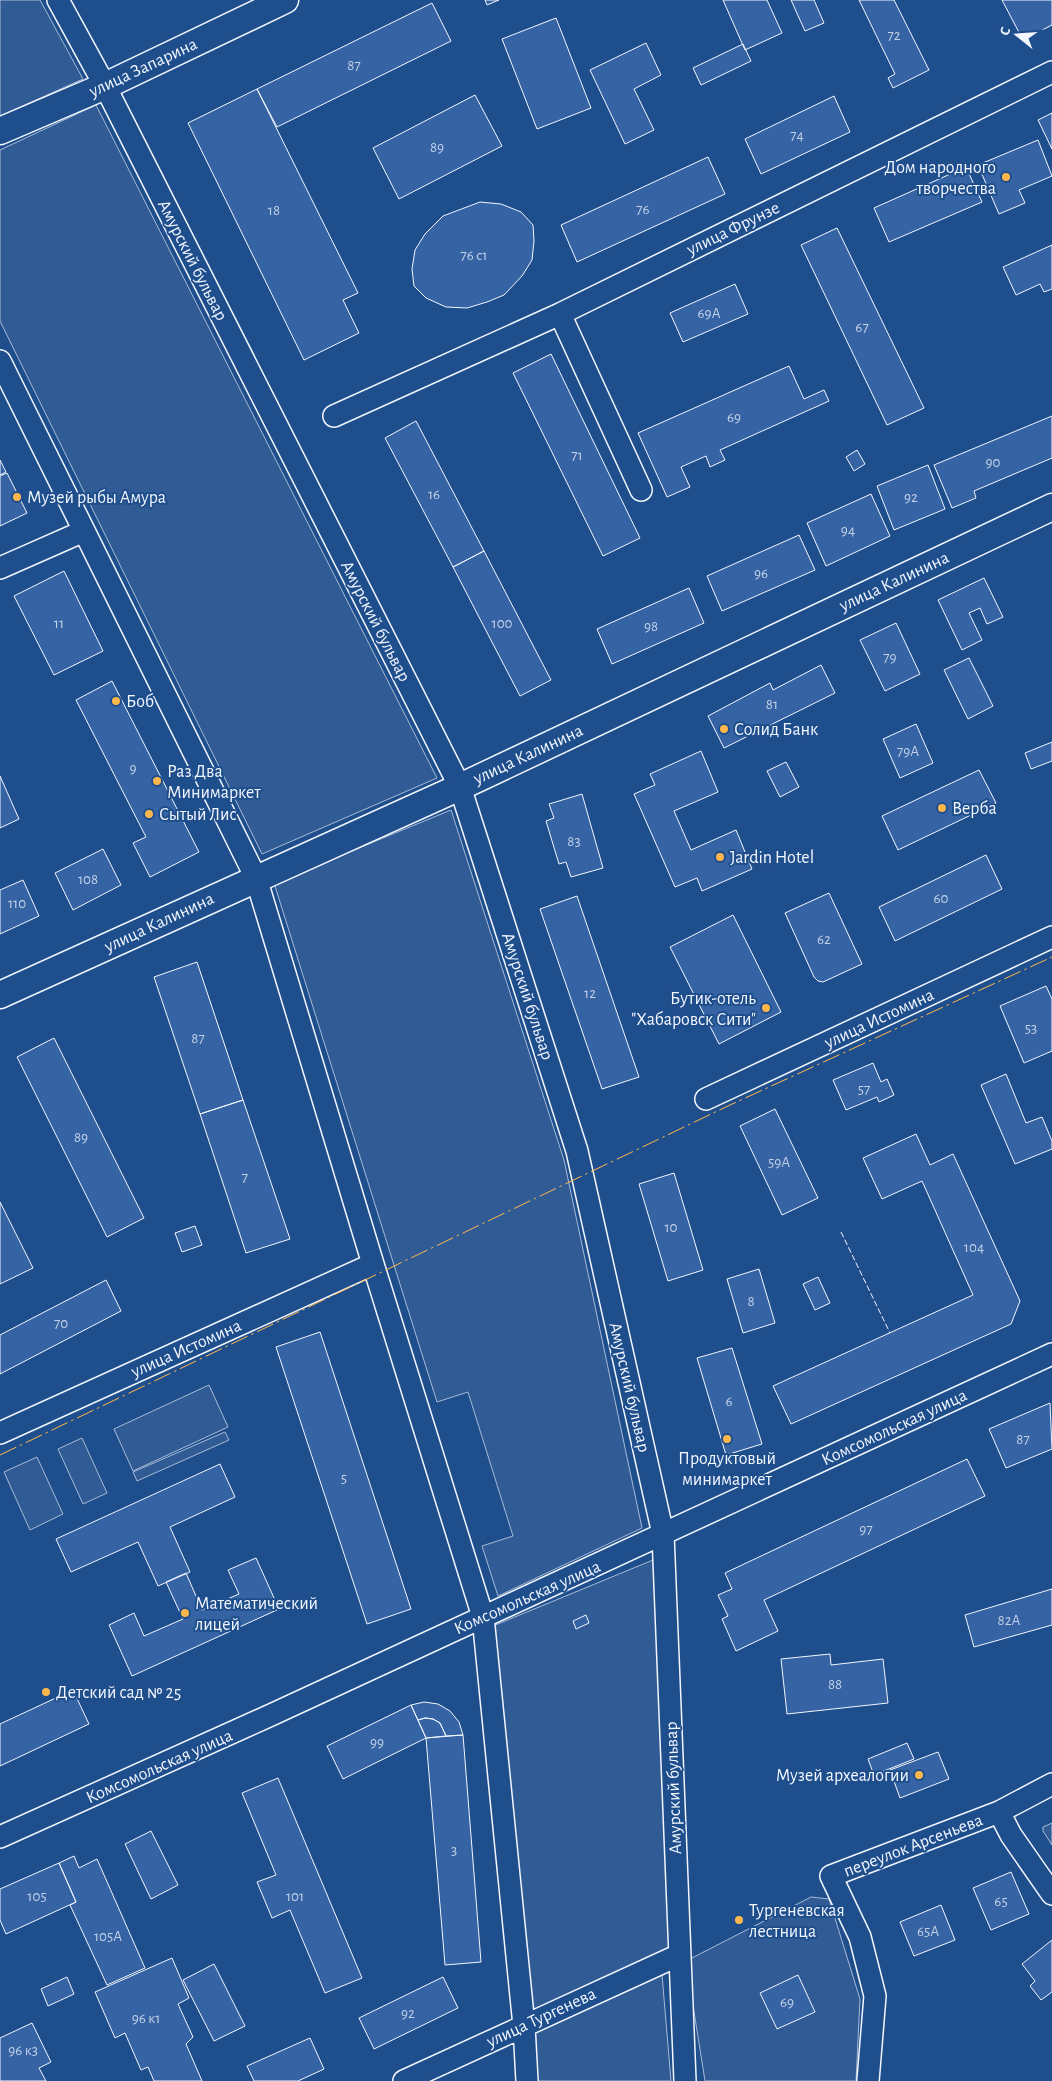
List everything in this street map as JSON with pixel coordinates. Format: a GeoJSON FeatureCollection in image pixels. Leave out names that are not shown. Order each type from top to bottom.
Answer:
{"type":"FeatureCollection","features":[{"type":"Feature","properties":{"kind":"main road","name":"улица Запарина"},"geometry":{"type":"LineString","coordinates":[[0,131],[104,86],[285,0]]}},
{"type":"Feature","properties":{"kind":"main road","name":"улица Калинина"},"geometry":{"type":"LineString","coordinates":[[0,995],[460,786],[1052,506]]}},
{"type":"Feature","properties":{"kind":"street","name":"Амурский бульвар"},"geometry":{"type":"LineString","coordinates":[[58,0],[104,86],[460,786],[577,1151],[663,1534],[685,2081]]}},
{"type":"Feature","properties":{"kind":"street","name":"улица Фрунзе"},"geometry":{"type":"LineString","coordinates":[[334,416],[560,314],[1052,72]]}},
{"type":"Feature","properties":{"kind":"street"},"geometry":{"type":"LineString","coordinates":[[560,314],[641,490]]}},
{"type":"Feature","properties":{"kind":"street"},"geometry":{"type":"LineString","coordinates":[[0,361],[256,878],[373,1264],[484,1617],[528,2081]]}},
{"type":"Feature","properties":{"kind":"street"},"geometry":{"type":"LineString","coordinates":[[0,568],[84,530]]}},
{"type":"Feature","properties":{"kind":"street","name":"улица Истомина"},"geometry":{"type":"LineString","coordinates":[[706,1099],[1052,937]]}},
{"type":"Feature","properties":{"kind":"street","name":"улица Истомина"},"geometry":{"type":"LineString","coordinates":[[0,1433],[373,1264]]}},
{"type":"Feature","properties":{"kind":"street","name":"Комсомольская улица"},"geometry":{"type":"LineString","coordinates":[[0,1837],[271,1715],[1052,1354]]}},
{"type":"Feature","properties":{"kind":"street"},"geometry":{"type":"LineString","coordinates":[[1052,1784],[999,1812],[1011,1835],[1052,1894]]}},
{"type":"Feature","properties":{"kind":"street","name":"переулок Арсеньева"},"geometry":{"type":"LineString","coordinates":[[868,2081],[875,1996],[860,1937],[831,1876],[999,1812]]}},
{"type":"Feature","properties":{"kind":"street","name":"улица Тургенева"},"geometry":{"type":"LineString","coordinates":[[404,2081],[679,1955]]}},
{"type":"Feature","properties":{"kind":"shaded area"},"geometry":{"type":"Polygon","coordinates":[[[0,0],[40,0],[83,79],[0,116],[0,0]]]}},
{"type":"Feature","properties":{"kind":"shaded area"},"geometry":{"type":"Polygon","coordinates":[[[96,105],[437,778],[262,854],[0,321],[0,150],[96,105]]]}},
{"type":"Feature","properties":{"kind":"shaded area"},"geometry":{"type":"Polygon","coordinates":[[[451,810],[564,1160],[642,1528],[498,1596],[482,1546],[513,1536],[468,1392],[437,1402],[274,883],[451,810]]]}},
{"type":"Feature","properties":{"kind":"shaded area"},"geometry":{"type":"Polygon","coordinates":[[[209,1385],[228,1427],[133,1471],[114,1429],[209,1385]]]}},
{"type":"Feature","properties":{"kind":"shaded area"},"geometry":{"type":"Polygon","coordinates":[[[225,1432],[229,1440],[137,1481],[133,1472],[225,1432]]]}},
{"type":"Feature","properties":{"kind":"shaded area"},"geometry":{"type":"Polygon","coordinates":[[[82,1438],[107,1493],[83,1504],[58,1449],[82,1438]]]}},
{"type":"Feature","properties":{"kind":"shaded area"},"geometry":{"type":"Polygon","coordinates":[[[37,1457],[63,1514],[30,1530],[4,1472],[37,1457]]]}},
{"type":"Feature","properties":{"kind":"shaded area"},"geometry":{"type":"Polygon","coordinates":[[[653,1560],[670,1951],[530,2013],[493,1626],[653,1560]]]}},
{"type":"Feature","properties":{"kind":"shaded area"},"geometry":{"type":"Polygon","coordinates":[[[1052,1823],[1052,1845],[1043,1831],[1043,1827],[1052,1823]]]}},
{"type":"Feature","properties":{"kind":"shaded area"},"geometry":{"type":"Polygon","coordinates":[[[811,1897],[829,1899],[860,1999],[856,2081],[705,2081],[686,1961],[811,1897]]]}},
{"type":"Feature","properties":{"kind":"shaded area"},"geometry":{"type":"Polygon","coordinates":[[[662,1975],[671,2081],[535,2081],[532,2033],[662,1975]]]}},
{"type":"Feature","properties":{"kind":"building"},"geometry":{"type":"Polygon","coordinates":[[[485,0],[499,0],[487,5],[485,0]]]}},
{"type":"Feature","properties":{"kind":"building"},"geometry":{"type":"Polygon","coordinates":[[[723,0],[767,0],[782,33],[745,50],[723,0]]]}},
{"type":"Feature","properties":{"kind":"building"},"geometry":{"type":"Polygon","coordinates":[[[791,0],[814,0],[824,23],[805,31],[791,0]]]}},
{"type":"Feature","properties":{"kind":"building"},"geometry":{"type":"Polygon","coordinates":[[[859,0],[894,0],[929,70],[893,88],[888,78],[895,74],[859,0]]]}},
{"type":"Feature","properties":{"kind":"building"},"geometry":{"type":"Polygon","coordinates":[[[1002,0],[1052,0],[1052,25],[1023,40],[1002,0]]]}},
{"type":"Feature","properties":{"kind":"building"},"geometry":{"type":"Polygon","coordinates":[[[432,3],[451,41],[277,127],[257,89],[432,3]]]}},
{"type":"Feature","properties":{"kind":"building"},"geometry":{"type":"Polygon","coordinates":[[[556,18],[591,108],[537,129],[502,39],[556,18]]]}},
{"type":"Feature","properties":{"kind":"building"},"geometry":{"type":"Polygon","coordinates":[[[646,43],[661,75],[634,89],[654,130],[625,144],[590,70],[646,43]]]}},
{"type":"Feature","properties":{"kind":"building"},"geometry":{"type":"Polygon","coordinates":[[[743,44],[751,61],[701,85],[693,68],[743,44]]]}},
{"type":"Feature","properties":{"kind":"building"},"geometry":{"type":"Polygon","coordinates":[[[257,89],[358,293],[343,300],[359,333],[304,360],[188,123],[257,89]]]}},
{"type":"Feature","properties":{"kind":"building"},"geometry":{"type":"Polygon","coordinates":[[[475,95],[502,146],[399,199],[373,148],[475,95]]]}},
{"type":"Feature","properties":{"kind":"building"},"geometry":{"type":"Polygon","coordinates":[[[834,96],[850,132],[761,174],[745,139],[834,96]]]}},
{"type":"Feature","properties":{"kind":"building"},"geometry":{"type":"Polygon","coordinates":[[[1052,113],[1052,149],[1038,120],[1052,113]]]}},
{"type":"Feature","properties":{"kind":"building"},"geometry":{"type":"Polygon","coordinates":[[[1038,140],[1052,176],[1019,190],[1025,203],[999,214],[978,165],[1038,140]]]}},
{"type":"Feature","properties":{"kind":"building"},"geometry":{"type":"Polygon","coordinates":[[[708,157],[725,194],[577,262],[561,225],[708,157]]]}},
{"type":"Feature","properties":{"kind":"building"},"geometry":{"type":"Polygon","coordinates":[[[966,167],[982,202],[889,242],[874,208],[966,167]]]}},
{"type":"Feature","properties":{"kind":"building"},"geometry":{"type":"Polygon","coordinates":[[[480,202],[501,204],[521,212],[533,225],[532,260],[522,276],[504,295],[467,308],[446,307],[426,298],[414,286],[412,269],[415,250],[425,234],[443,216],[480,202]]]}},
{"type":"Feature","properties":{"kind":"building"},"geometry":{"type":"Polygon","coordinates":[[[837,228],[924,408],[887,425],[801,245],[837,228]]]}},
{"type":"Feature","properties":{"kind":"building"},"geometry":{"type":"Polygon","coordinates":[[[1052,245],[1052,289],[1044,292],[1040,284],[1016,295],[1003,267],[1052,245]]]}},
{"type":"Feature","properties":{"kind":"building"},"geometry":{"type":"Polygon","coordinates":[[[735,284],[748,314],[683,342],[670,313],[735,284]]]}},
{"type":"Feature","properties":{"kind":"building"},"geometry":{"type":"Polygon","coordinates":[[[551,354],[640,538],[603,556],[513,373],[551,354]]]}},
{"type":"Feature","properties":{"kind":"building"},"geometry":{"type":"Polygon","coordinates":[[[789,366],[804,399],[824,390],[829,401],[720,450],[725,460],[710,467],[706,456],[681,467],[690,487],[667,497],[638,433],[789,366]]]}},
{"type":"Feature","properties":{"kind":"building"},"geometry":{"type":"Polygon","coordinates":[[[1052,416],[1052,458],[974,491],[976,498],[952,508],[934,465],[1052,416]]]}},
{"type":"Feature","properties":{"kind":"building"},"geometry":{"type":"Polygon","coordinates":[[[416,421],[484,551],[453,567],[385,438],[416,421]]]}},
{"type":"Feature","properties":{"kind":"building"},"geometry":{"type":"Polygon","coordinates":[[[857,450],[865,464],[854,471],[846,457],[857,450]]]}},
{"type":"Feature","properties":{"kind":"building"},"geometry":{"type":"Polygon","coordinates":[[[0,460],[6,472],[0,475],[0,460]]]}},
{"type":"Feature","properties":{"kind":"building"},"geometry":{"type":"Polygon","coordinates":[[[928,465],[945,509],[894,530],[877,486],[928,465]]]}},
{"type":"Feature","properties":{"kind":"building"},"geometry":{"type":"Polygon","coordinates":[[[7,473],[27,513],[0,526],[0,476],[7,473]]]}},
{"type":"Feature","properties":{"kind":"building"},"geometry":{"type":"Polygon","coordinates":[[[871,494],[890,536],[826,566],[807,523],[871,494]]]}},
{"type":"Feature","properties":{"kind":"building"},"geometry":{"type":"Polygon","coordinates":[[[799,535],[815,570],[722,611],[707,576],[799,535]]]}},
{"type":"Feature","properties":{"kind":"building"},"geometry":{"type":"Polygon","coordinates":[[[484,551],[551,680],[520,696],[453,567],[484,551]]]}},
{"type":"Feature","properties":{"kind":"building"},"geometry":{"type":"Polygon","coordinates":[[[64,571],[103,651],[54,675],[14,596],[64,571]]]}},
{"type":"Feature","properties":{"kind":"building"},"geometry":{"type":"Polygon","coordinates":[[[984,578],[1003,617],[987,624],[980,608],[969,613],[982,640],[962,650],[938,600],[984,578]]]}},
{"type":"Feature","properties":{"kind":"building"},"geometry":{"type":"Polygon","coordinates":[[[689,588],[704,623],[612,664],[597,629],[689,588]]]}},
{"type":"Feature","properties":{"kind":"building"},"geometry":{"type":"Polygon","coordinates":[[[896,623],[920,674],[885,691],[860,640],[896,623]]]}},
{"type":"Feature","properties":{"kind":"building"},"geometry":{"type":"Polygon","coordinates":[[[969,658],[993,706],[968,719],[944,670],[969,658]]]}},
{"type":"Feature","properties":{"kind":"building"},"geometry":{"type":"Polygon","coordinates":[[[821,665],[835,693],[724,748],[708,716],[770,683],[773,690],[821,665]]]}},
{"type":"Feature","properties":{"kind":"building"},"geometry":{"type":"Polygon","coordinates":[[[112,681],[199,852],[150,877],[133,843],[146,837],[76,700],[112,681]]]}},
{"type":"Feature","properties":{"kind":"building"},"geometry":{"type":"Polygon","coordinates":[[[916,724],[933,763],[900,778],[883,739],[916,724]]]}},
{"type":"Feature","properties":{"kind":"building"},"geometry":{"type":"Polygon","coordinates":[[[1052,742],[1052,761],[1031,769],[1025,753],[1052,742]]]}},
{"type":"Feature","properties":{"kind":"building"},"geometry":{"type":"Polygon","coordinates":[[[701,751],[718,792],[674,811],[691,850],[736,830],[752,869],[702,891],[697,878],[675,887],[634,794],[655,785],[650,774],[701,751]]]}},
{"type":"Feature","properties":{"kind":"building"},"geometry":{"type":"Polygon","coordinates":[[[786,762],[799,787],[780,797],[767,771],[786,762]]]}},
{"type":"Feature","properties":{"kind":"building","name":"Верба"},"geometry":{"type":"Polygon","coordinates":[[[979,770],[996,803],[898,850],[882,816],[979,770]]]}},
{"type":"Feature","properties":{"kind":"building"},"geometry":{"type":"Polygon","coordinates":[[[0,776],[19,819],[0,828],[0,776]]]}},
{"type":"Feature","properties":{"kind":"building"},"geometry":{"type":"Polygon","coordinates":[[[582,794],[603,868],[571,877],[566,862],[559,864],[546,821],[554,818],[549,804],[582,794]]]}},
{"type":"Feature","properties":{"kind":"building"},"geometry":{"type":"Polygon","coordinates":[[[103,849],[121,885],[73,910],[55,873],[103,849]]]}},
{"type":"Feature","properties":{"kind":"building"},"geometry":{"type":"Polygon","coordinates":[[[986,855],[1002,889],[895,941],[879,907],[986,855]]]}},
{"type":"Feature","properties":{"kind":"building"},"geometry":{"type":"Polygon","coordinates":[[[23,880],[39,916],[0,934],[0,890],[23,880]]]}},
{"type":"Feature","properties":{"kind":"building"},"geometry":{"type":"Polygon","coordinates":[[[829,893],[862,964],[823,982],[818,981],[814,977],[785,913],[829,893]]]}},
{"type":"Feature","properties":{"kind":"building"},"geometry":{"type":"Polygon","coordinates":[[[577,896],[639,1077],[602,1089],[540,909],[577,896]]]}},
{"type":"Feature","properties":{"kind":"building"},"geometry":{"type":"Polygon","coordinates":[[[733,915],[781,1012],[719,1044],[670,947],[733,915]]]}},
{"type":"Feature","properties":{"kind":"building"},"geometry":{"type":"Polygon","coordinates":[[[197,962],[243,1100],[200,1114],[154,977],[197,962]]]}},
{"type":"Feature","properties":{"kind":"building"},"geometry":{"type":"Polygon","coordinates":[[[1046,986],[1052,999],[1052,1051],[1024,1063],[1000,1006],[1046,986]]]}},
{"type":"Feature","properties":{"kind":"building"},"geometry":{"type":"Polygon","coordinates":[[[54,1038],[144,1218],[107,1237],[17,1057],[54,1038]]]}},
{"type":"Feature","properties":{"kind":"building"},"geometry":{"type":"Polygon","coordinates":[[[873,1063],[881,1082],[887,1079],[894,1095],[879,1102],[877,1097],[846,1110],[833,1080],[873,1063]]]}},
{"type":"Feature","properties":{"kind":"building"},"geometry":{"type":"Polygon","coordinates":[[[1006,1074],[1026,1123],[1042,1117],[1052,1141],[1052,1149],[1015,1164],[981,1085],[1006,1074]]]}},
{"type":"Feature","properties":{"kind":"building"},"geometry":{"type":"Polygon","coordinates":[[[243,1100],[290,1239],[246,1253],[200,1114],[243,1100]]]}},
{"type":"Feature","properties":{"kind":"building"},"geometry":{"type":"Polygon","coordinates":[[[775,1109],[818,1198],[782,1215],[740,1126],[775,1109]]]}},
{"type":"Feature","properties":{"kind":"building"},"geometry":{"type":"Polygon","coordinates":[[[916,1134],[930,1165],[953,1154],[1020,1301],[1011,1324],[791,1424],[773,1386],[973,1295],[922,1181],[882,1199],[863,1158],[916,1134]]]}},
{"type":"Feature","properties":{"kind":"building"},"geometry":{"type":"Polygon","coordinates":[[[674,1173],[703,1270],[668,1281],[639,1184],[674,1173]]]}},
{"type":"Feature","properties":{"kind":"building"},"geometry":{"type":"Polygon","coordinates":[[[0,1202],[33,1268],[0,1284],[0,1202]]]}},
{"type":"Feature","properties":{"kind":"building"},"geometry":{"type":"Polygon","coordinates":[[[195,1226],[202,1245],[182,1252],[175,1233],[195,1226]]]}},
{"type":"Feature","properties":{"kind":"building"},"geometry":{"type":"Polygon","coordinates":[[[759,1269],[775,1323],[743,1333],[727,1279],[759,1269]]]}},
{"type":"Feature","properties":{"kind":"building"},"geometry":{"type":"Polygon","coordinates":[[[818,1277],[830,1303],[815,1310],[803,1284],[818,1277]]]}},
{"type":"Feature","properties":{"kind":"building"},"geometry":{"type":"Polygon","coordinates":[[[106,1280],[121,1311],[0,1374],[0,1335],[106,1280]]]}},
{"type":"Feature","properties":{"kind":"building"},"geometry":{"type":"Polygon","coordinates":[[[320,1332],[411,1609],[367,1624],[276,1347],[320,1332]]]}},
{"type":"Feature","properties":{"kind":"building"},"geometry":{"type":"Polygon","coordinates":[[[732,1348],[762,1444],[726,1455],[697,1358],[732,1348]]]}},
{"type":"Feature","properties":{"kind":"building"},"geometry":{"type":"Polygon","coordinates":[[[1050,1403],[1052,1449],[1006,1468],[989,1429],[1050,1403]]]}},
{"type":"Feature","properties":{"kind":"building"},"geometry":{"type":"Polygon","coordinates":[[[967,1459],[985,1496],[764,1600],[778,1631],[736,1651],[722,1619],[728,1616],[718,1595],[732,1589],[725,1573],[967,1459]]]}},
{"type":"Feature","properties":{"kind":"building"},"geometry":{"type":"Polygon","coordinates":[[[220,1464],[235,1497],[170,1527],[190,1572],[158,1586],[138,1542],[71,1572],[56,1539],[220,1464]]]}},
{"type":"Feature","properties":{"kind":"building"},"geometry":{"type":"Polygon","coordinates":[[[256,1558],[279,1609],[132,1676],[109,1625],[134,1613],[144,1636],[183,1619],[166,1582],[186,1573],[202,1610],[239,1594],[228,1570],[256,1558]]]}},
{"type":"Feature","properties":{"kind":"building"},"geometry":{"type":"Polygon","coordinates":[[[1052,1589],[1052,1625],[974,1647],[965,1615],[1052,1589]]]}},
{"type":"Feature","properties":{"kind":"building"},"geometry":{"type":"Polygon","coordinates":[[[586,1615],[589,1623],[576,1629],[573,1621],[586,1615]]]}},
{"type":"Feature","properties":{"kind":"building"},"geometry":{"type":"Polygon","coordinates":[[[830,1654],[831,1665],[883,1659],[888,1703],[787,1714],[781,1659],[830,1654]]]}},
{"type":"Feature","properties":{"kind":"building"},"geometry":{"type":"Polygon","coordinates":[[[73,1690],[89,1724],[0,1766],[0,1724],[73,1690]]]}},
{"type":"Feature","properties":{"kind":"building"},"geometry":{"type":"Polygon","coordinates":[[[424,1702],[438,1704],[450,1711],[459,1722],[463,1735],[446,1736],[440,1723],[433,1719],[425,1718],[418,1720],[411,1705],[424,1702]]]}},
{"type":"Feature","properties":{"kind":"building"},"geometry":{"type":"Polygon","coordinates":[[[411,1705],[426,1738],[343,1779],[327,1746],[411,1705]]]}},
{"type":"Feature","properties":{"kind":"building"},"geometry":{"type":"Polygon","coordinates":[[[425,1718],[433,1719],[440,1723],[446,1736],[426,1738],[418,1720],[425,1718]]]}},
{"type":"Feature","properties":{"kind":"building"},"geometry":{"type":"Polygon","coordinates":[[[463,1735],[481,1962],[445,1965],[426,1738],[463,1735]]]}},
{"type":"Feature","properties":{"kind":"building"},"geometry":{"type":"Polygon","coordinates":[[[907,1743],[914,1759],[874,1775],[868,1759],[907,1743]]]}},
{"type":"Feature","properties":{"kind":"building","name":"Музей археалогии"},"geometry":{"type":"Polygon","coordinates":[[[938,1752],[949,1779],[900,1798],[890,1770],[938,1752]]]}},
{"type":"Feature","properties":{"kind":"building"},"geometry":{"type":"Polygon","coordinates":[[[278,1778],[362,1978],[325,1993],[290,1910],[272,1918],[257,1882],[276,1875],[242,1793],[278,1778]]]}},
{"type":"Feature","properties":{"kind":"building"},"geometry":{"type":"Polygon","coordinates":[[[151,1831],[178,1885],[151,1899],[125,1844],[151,1831]]]}},
{"type":"Feature","properties":{"kind":"building"},"geometry":{"type":"Polygon","coordinates":[[[74,1856],[79,1868],[97,1859],[145,1968],[107,1985],[70,1905],[76,1902],[59,1863],[74,1856]]]}},
{"type":"Feature","properties":{"kind":"building"},"geometry":{"type":"Polygon","coordinates":[[[59,1863],[76,1902],[6,1934],[0,1920],[0,1889],[59,1863]]]}},
{"type":"Feature","properties":{"kind":"building"},"geometry":{"type":"Polygon","coordinates":[[[1011,1872],[1029,1914],[991,1930],[973,1888],[1011,1872]]]}},
{"type":"Feature","properties":{"kind":"building"},"geometry":{"type":"Polygon","coordinates":[[[941,1905],[955,1940],[914,1956],[900,1922],[941,1905]]]}},
{"type":"Feature","properties":{"kind":"building"},"geometry":{"type":"Polygon","coordinates":[[[1052,1940],[1052,1992],[1041,2000],[1030,1986],[1035,1981],[1022,1964],[1052,1940]]]}},
{"type":"Feature","properties":{"kind":"building"},"geometry":{"type":"Polygon","coordinates":[[[172,1958],[189,1998],[178,2004],[193,2037],[186,2044],[202,2081],[154,2081],[148,2067],[141,2070],[125,2033],[115,2038],[95,1992],[172,1958]]]}},
{"type":"Feature","properties":{"kind":"building"},"geometry":{"type":"Polygon","coordinates":[[[214,1964],[245,2026],[214,2041],[183,1980],[214,1964]]]}},
{"type":"Feature","properties":{"kind":"building"},"geometry":{"type":"Polygon","coordinates":[[[798,1975],[815,2012],[777,2029],[760,1993],[798,1975]]]}},
{"type":"Feature","properties":{"kind":"building"},"geometry":{"type":"Polygon","coordinates":[[[67,1977],[74,1994],[48,2006],[41,1989],[67,1977]]]}},
{"type":"Feature","properties":{"kind":"building"},"geometry":{"type":"Polygon","coordinates":[[[443,1977],[458,2008],[374,2049],[359,2018],[443,1977]]]}},
{"type":"Feature","properties":{"kind":"building"},"geometry":{"type":"Polygon","coordinates":[[[32,2023],[51,2062],[39,2068],[46,2081],[0,2081],[0,2038],[32,2023]]]}},
{"type":"Feature","properties":{"kind":"building"},"geometry":{"type":"Polygon","coordinates":[[[310,2038],[324,2069],[298,2081],[254,2081],[247,2066],[310,2038]]]}},
{"type":"Feature","properties":{"kind":"fence"},"geometry":{"type":"LineString","coordinates":[[841,1232],[890,1333]]}},
{"type":"Feature","properties":{"kind":"power"},"geometry":{"type":"LineString","coordinates":[[0,1455],[730,1105],[1052,957]]}},
{"type":"Feature","properties":{"kind":"place","name":"Дом народного творчества"},"geometry":{"type":"Point","coordinates":[1006,177]}},
{"type":"Feature","properties":{"kind":"place","name":"Музей рыбы Амура"},"geometry":{"type":"Point","coordinates":[17,497]}},
{"type":"Feature","properties":{"kind":"place","name":"Боб"},"geometry":{"type":"Point","coordinates":[116,701]}},
{"type":"Feature","properties":{"kind":"place","name":"Солид Банк"},"geometry":{"type":"Point","coordinates":[724,729]}},
{"type":"Feature","properties":{"kind":"place","name":"Раз Два Минимаркет"},"geometry":{"type":"Point","coordinates":[157,781]}},
{"type":"Feature","properties":{"kind":"place","name":"Верба"},"geometry":{"type":"Point","coordinates":[942,808]}},
{"type":"Feature","properties":{"kind":"place","name":"Сытый Лис"},"geometry":{"type":"Point","coordinates":[149,814]}},
{"type":"Feature","properties":{"kind":"place","name":"Jardin Hotel"},"geometry":{"type":"Point","coordinates":[720,857]}},
{"type":"Feature","properties":{"kind":"place","name":"Бутик-отель \"Хабаровск Сити\""},"geometry":{"type":"Point","coordinates":[766,1008]}},
{"type":"Feature","properties":{"kind":"place","name":"Продуктовый минимаркет"},"geometry":{"type":"Point","coordinates":[727,1439]}},
{"type":"Feature","properties":{"kind":"place","name":"Математический лицей"},"geometry":{"type":"Point","coordinates":[185,1613]}},
{"type":"Feature","properties":{"kind":"place","name":"Детский сад № 25"},"geometry":{"type":"Point","coordinates":[46,1692]}},
{"type":"Feature","properties":{"kind":"place","name":"Музей археалогии"},"geometry":{"type":"Point","coordinates":[919,1775]}},
{"type":"Feature","properties":{"kind":"place","name":"Тургеневская лестница"},"geometry":{"type":"Point","coordinates":[739,1920]}}]}
